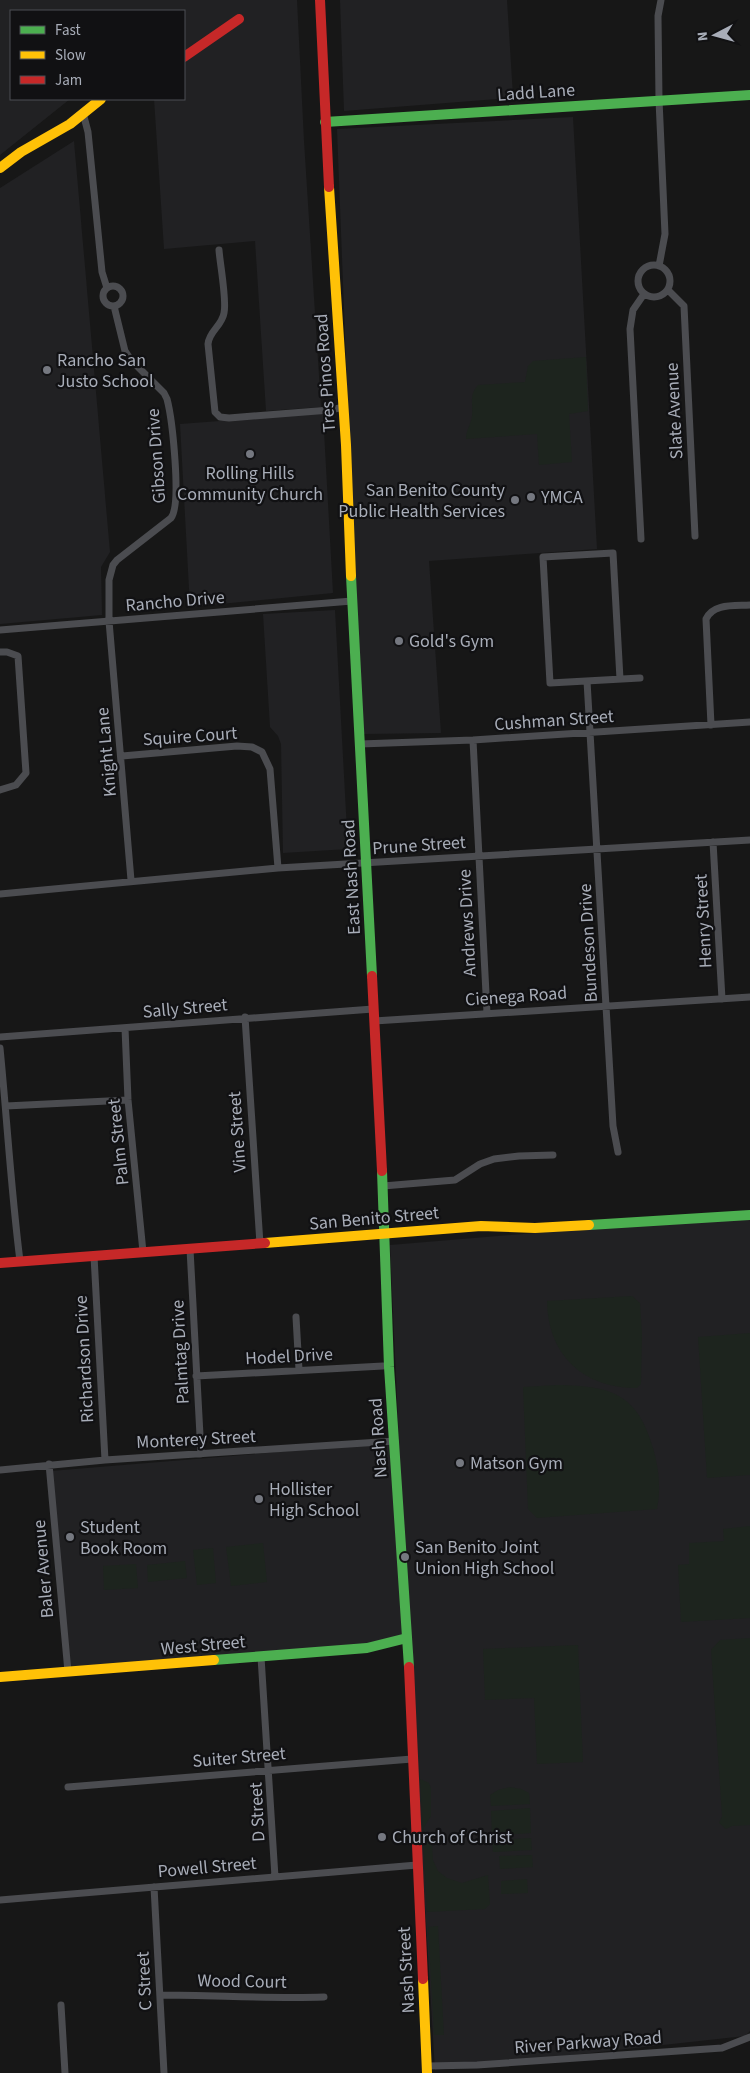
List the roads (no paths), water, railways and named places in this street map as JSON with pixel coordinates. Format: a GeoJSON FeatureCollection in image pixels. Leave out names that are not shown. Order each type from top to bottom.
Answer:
{"type":"FeatureCollection","features":[{"type":"Feature","properties":{"kind":"street","name":"Tres Pinos Road"},"geometry":{"type":"LineString","coordinates":[[320,0],[325,122],[344,407],[360,744]]}},
{"type":"Feature","properties":{"kind":"street"},"geometry":{"type":"LineString","coordinates":[[659,266],[666,234],[659,100],[658,16],[661,0]]}},
{"type":"Feature","properties":{"kind":"street"},"geometry":{"type":"LineString","coordinates":[[185,56],[240,19]]}},
{"type":"Feature","properties":{"kind":"street","name":"Ladd Lane"},"geometry":{"type":"LineString","coordinates":[[325,122],[750,94]]}},
{"type":"Feature","properties":{"kind":"street"},"geometry":{"type":"LineString","coordinates":[[0,168],[22,152],[70,124],[100,100]]}},
{"type":"Feature","properties":{"kind":"street"},"geometry":{"type":"LineString","coordinates":[[83,113],[88,132],[102,272],[107,288],[103,295],[109,306],[114,306],[123,300],[123,292],[116,286],[107,288]]}},
{"type":"Feature","properties":{"kind":"street"},"geometry":{"type":"LineString","coordinates":[[218,250],[224,313],[210,335],[208,344],[215,412],[220,417],[229,418],[330,410],[344,407]]}},
{"type":"Feature","properties":{"kind":"street"},"geometry":{"type":"LineString","coordinates":[[648,266],[659,266],[670,275],[668,290],[654,298],[644,294],[638,285],[640,274],[648,266]]}},
{"type":"Feature","properties":{"kind":"street","name":"Slate Avenue"},"geometry":{"type":"LineString","coordinates":[[668,290],[681,301],[685,313],[696,536]]}},
{"type":"Feature","properties":{"kind":"street"},"geometry":{"type":"LineString","coordinates":[[641,539],[630,329],[633,310],[644,294]]}},
{"type":"Feature","properties":{"kind":"street","name":"Gibson Drive"},"geometry":{"type":"LineString","coordinates":[[109,621],[109,580],[113,565],[171,518],[176,508],[177,499],[167,399],[164,393],[125,351],[114,306]]}},
{"type":"Feature","properties":{"kind":"street"},"geometry":{"type":"LineString","coordinates":[[620,679],[613,553],[543,557],[550,683],[640,678]]}},
{"type":"Feature","properties":{"kind":"street","name":"Rancho Drive"},"geometry":{"type":"LineString","coordinates":[[0,630],[352,601]]}},
{"type":"Feature","properties":{"kind":"street"},"geometry":{"type":"LineString","coordinates":[[711,725],[705,622],[708,615],[714,610],[722,607],[750,605]]}},
{"type":"Feature","properties":{"kind":"street","name":"Knight Lane"},"geometry":{"type":"LineString","coordinates":[[109,621],[122,756],[131,880]]}},
{"type":"Feature","properties":{"kind":"street"},"geometry":{"type":"LineString","coordinates":[[0,652],[7,652],[18,656],[26,773],[16,784],[0,790]]}},
{"type":"Feature","properties":{"kind":"street","name":"Bundeson Drive"},"geometry":{"type":"LineString","coordinates":[[588,681],[613,1126],[618,1152]]}},
{"type":"Feature","properties":{"kind":"street","name":"Cushman Street"},"geometry":{"type":"LineString","coordinates":[[360,744],[473,740],[750,722]]}},
{"type":"Feature","properties":{"kind":"street","name":"Andrews Drive"},"geometry":{"type":"LineString","coordinates":[[473,740],[487,1013]]}},
{"type":"Feature","properties":{"kind":"street","name":"East Nash Road"},"geometry":{"type":"LineString","coordinates":[[360,744],[374,1009]]}},
{"type":"Feature","properties":{"kind":"street","name":"Squire Court"},"geometry":{"type":"LineString","coordinates":[[122,756],[237,746],[252,747],[262,752],[270,769],[278,868]]}},
{"type":"Feature","properties":{"kind":"street","name":"Prune Street"},"geometry":{"type":"LineString","coordinates":[[0,894],[131,880],[278,868],[750,840]]}},
{"type":"Feature","properties":{"kind":"street","name":"Henry Street"},"geometry":{"type":"LineString","coordinates":[[714,842],[722,999]]}},
{"type":"Feature","properties":{"kind":"street","name":"Cienega Road"},"geometry":{"type":"LineString","coordinates":[[374,1021],[750,997]]}},
{"type":"Feature","properties":{"kind":"street","name":"Sally Street"},"geometry":{"type":"LineString","coordinates":[[0,1037],[245,1017],[374,1009]]}},
{"type":"Feature","properties":{"kind":"street","name":"Nash Road"},"geometry":{"type":"LineString","coordinates":[[374,1009],[385,1232],[389,1367],[407,1638],[417,1865]]}},
{"type":"Feature","properties":{"kind":"street","name":"Vine Street"},"geometry":{"type":"LineString","coordinates":[[245,1017],[260,1244]]}},
{"type":"Feature","properties":{"kind":"street","name":"Palm Street"},"geometry":{"type":"LineString","coordinates":[[126,1028],[128,1100],[143,1252]]}},
{"type":"Feature","properties":{"kind":"street"},"geometry":{"type":"LineString","coordinates":[[0,1048],[6,1106],[3,1123],[20,1262]]}},
{"type":"Feature","properties":{"kind":"street"},"geometry":{"type":"LineString","coordinates":[[6,1106],[128,1100]]}},
{"type":"Feature","properties":{"kind":"street"},"geometry":{"type":"LineString","coordinates":[[383,1186],[455,1180],[480,1164],[494,1159],[553,1155]]}},
{"type":"Feature","properties":{"kind":"street","name":"San Benito Street"},"geometry":{"type":"LineString","coordinates":[[0,1263],[260,1244],[385,1232],[481,1226],[535,1228],[750,1215]]}},
{"type":"Feature","properties":{"kind":"street","name":"Palmtag Drive"},"geometry":{"type":"LineString","coordinates":[[190,1249],[202,1454]]}},
{"type":"Feature","properties":{"kind":"street","name":"Richardson Drive"},"geometry":{"type":"LineString","coordinates":[[94,1256],[105,1460]]}},
{"type":"Feature","properties":{"kind":"street"},"geometry":{"type":"LineString","coordinates":[[296,1317],[299,1370]]}},
{"type":"Feature","properties":{"kind":"street","name":"Hodel Drive"},"geometry":{"type":"LineString","coordinates":[[196,1376],[383,1366]]}},
{"type":"Feature","properties":{"kind":"street","name":"Monterey Street"},"geometry":{"type":"LineString","coordinates":[[0,1470],[49,1464],[394,1441]]}},
{"type":"Feature","properties":{"kind":"street","name":"Baler Avenue"},"geometry":{"type":"LineString","coordinates":[[49,1464],[68,1672]]}},
{"type":"Feature","properties":{"kind":"street","name":"West Street"},"geometry":{"type":"LineString","coordinates":[[0,1677],[367,1648],[407,1638]]}},
{"type":"Feature","properties":{"kind":"street","name":"D Street"},"geometry":{"type":"LineString","coordinates":[[261,1657],[275,1877]]}},
{"type":"Feature","properties":{"kind":"street","name":"Suiter Street"},"geometry":{"type":"LineString","coordinates":[[68,1787],[269,1769],[412,1759]]}},
{"type":"Feature","properties":{"kind":"street","name":"Powell Street"},"geometry":{"type":"LineString","coordinates":[[0,1900],[417,1865]]}},
{"type":"Feature","properties":{"kind":"street","name":"Nash Street"},"geometry":{"type":"LineString","coordinates":[[417,1865],[427,2070]]}},
{"type":"Feature","properties":{"kind":"street","name":"C Street"},"geometry":{"type":"LineString","coordinates":[[154,1887],[164,2073]]}},
{"type":"Feature","properties":{"kind":"street","name":"Wood Court"},"geometry":{"type":"LineString","coordinates":[[160,1995],[216,1995],[268,1998],[324,1997]]}},
{"type":"Feature","properties":{"kind":"street"},"geometry":{"type":"LineString","coordinates":[[61,2005],[65,2073]]}},
{"type":"Feature","properties":{"kind":"street","name":"River Parkway Road"},"geometry":{"type":"LineString","coordinates":[[427,2070],[722,2048],[750,2037]]}},
{"type":"Feature","properties":{"kind":"place","name":"Rancho San Justo School"},"geometry":{"type":"Point","coordinates":[47,370]}},
{"type":"Feature","properties":{"kind":"place","name":"Rolling Hills Community Church"},"geometry":{"type":"Point","coordinates":[250,454]}},
{"type":"Feature","properties":{"kind":"place","name":"YMCA"},"geometry":{"type":"Point","coordinates":[531,497]}},
{"type":"Feature","properties":{"kind":"place","name":"San Benito County Public Health Services"},"geometry":{"type":"Point","coordinates":[515,500]}},
{"type":"Feature","properties":{"kind":"place","name":"Gold's Gym"},"geometry":{"type":"Point","coordinates":[399,641]}},
{"type":"Feature","properties":{"kind":"place","name":"Matson Gym"},"geometry":{"type":"Point","coordinates":[460,1463]}},
{"type":"Feature","properties":{"kind":"place","name":"Hollister High School"},"geometry":{"type":"Point","coordinates":[259,1499]}},
{"type":"Feature","properties":{"kind":"place","name":"Student Book Room"},"geometry":{"type":"Point","coordinates":[70,1537]}},
{"type":"Feature","properties":{"kind":"place","name":"San Benito Joint Union High School"},"geometry":{"type":"Point","coordinates":[405,1557]}},
{"type":"Feature","properties":{"kind":"place","name":"Church of Christ"},"geometry":{"type":"Point","coordinates":[382,1837]}}]}
